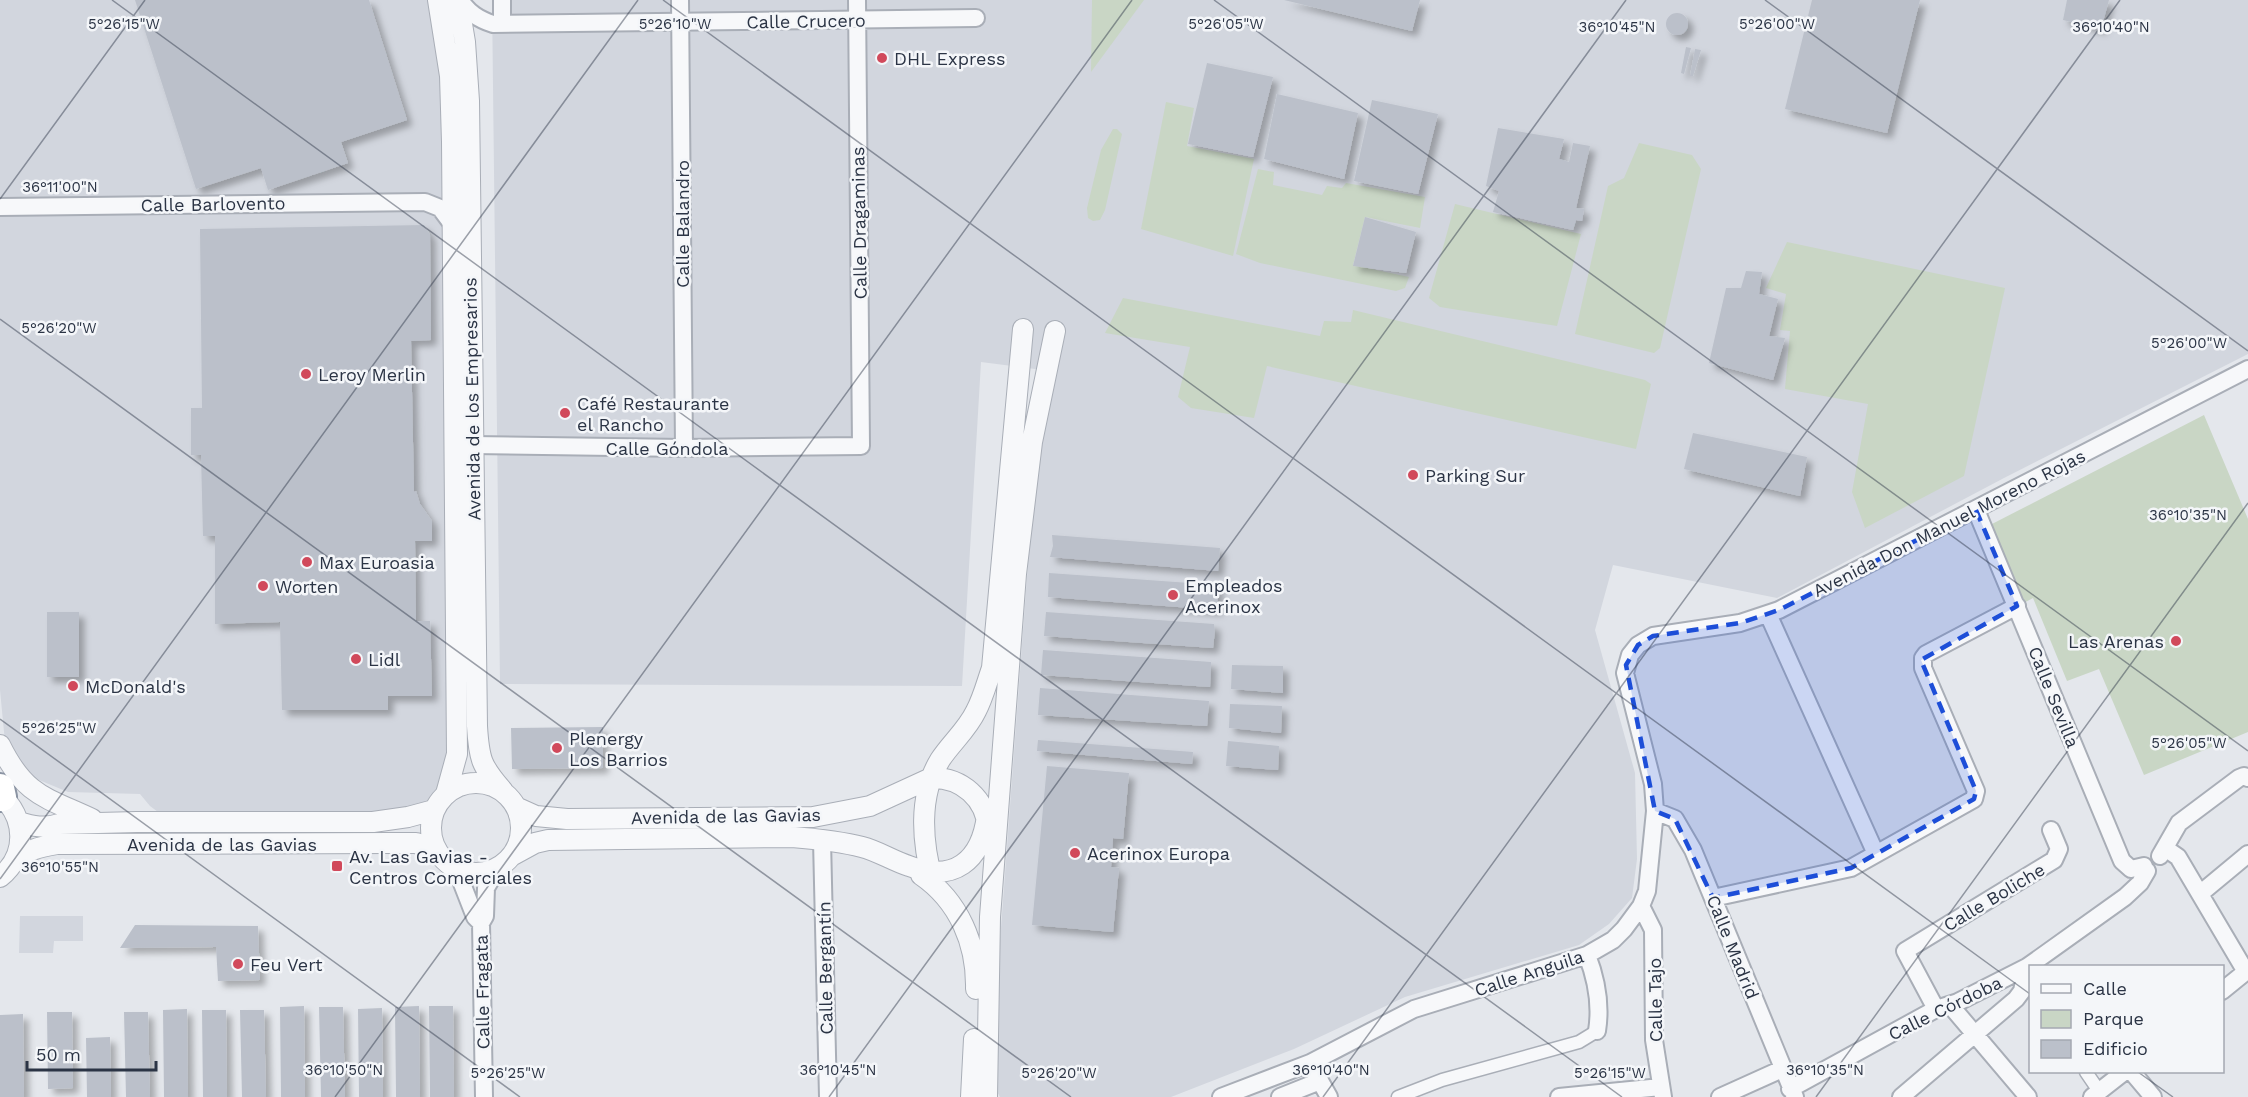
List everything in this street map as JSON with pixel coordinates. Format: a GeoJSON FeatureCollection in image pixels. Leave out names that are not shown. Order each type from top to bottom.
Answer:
{"type":"FeatureCollection","features":[{"type":"Feature","properties":{"kind":"street","name":"Avenida de los Empresarios"},"geometry":{"type":"LineString","coordinates":[[438,0],[450,76],[452,181],[457,754],[446,794]]}},
{"type":"Feature","properties":{"kind":"street","name":"Avenida de los Empresarios"},"geometry":{"type":"LineString","coordinates":[[459,0],[466,51],[469,101],[478,753],[483,766],[503,791]]}},
{"type":"Feature","properties":{"kind":"street"},"geometry":{"type":"LineString","coordinates":[[459,0],[472,15],[497,24]]}},
{"type":"Feature","properties":{"kind":"street"},"geometry":{"type":"LineString","coordinates":[[497,24],[502,0]]}},
{"type":"Feature","properties":{"kind":"street","name":"Calle Balandro"},"geometry":{"type":"LineString","coordinates":[[680,0],[684,448]]}},
{"type":"Feature","properties":{"kind":"street","name":"Calle Dragaminas"},"geometry":{"type":"LineString","coordinates":[[857,0],[861,446]]}},
{"type":"Feature","properties":{"kind":"street","name":"Calle Crucero"},"geometry":{"type":"LineString","coordinates":[[497,24],[976,18]]}},
{"type":"Feature","properties":{"kind":"street"},"geometry":{"type":"LineString","coordinates":[[466,51],[474,36],[497,24]]}},
{"type":"Feature","properties":{"kind":"street"},"geometry":{"type":"LineString","coordinates":[[425,202],[440,194],[452,181]]}},
{"type":"Feature","properties":{"kind":"street"},"geometry":{"type":"LineString","coordinates":[[425,202],[440,208],[452,224]]}},
{"type":"Feature","properties":{"kind":"street","name":"Calle Barlovento"},"geometry":{"type":"LineString","coordinates":[[0,207],[425,202]]}},
{"type":"Feature","properties":{"kind":"street"},"geometry":{"type":"LineString","coordinates":[[971,1097],[976,1022],[976,968],[968,934],[956,911],[931,877],[924,831],[924,807],[931,778],[941,759],[966,729],[977,710],[992,668],[1023,329]]}},
{"type":"Feature","properties":{"kind":"street"},"geometry":{"type":"LineString","coordinates":[[987,1097],[989,960],[996,834],[1016,574],[1032,442],[1055,331]]}},
{"type":"Feature","properties":{"kind":"street","name":"Avenida Don Manuel Moreno Rojas"},"geometry":{"type":"LineString","coordinates":[[1638,645],[1653,636],[1740,623],[1768,614],[1976,510],[2248,369]]}},
{"type":"Feature","properties":{"kind":"street","name":"Calle Góndola"},"geometry":{"type":"LineString","coordinates":[[472,446],[684,448],[861,446]]}},
{"type":"Feature","properties":{"kind":"street","name":"Calle Sevilla"},"geometry":{"type":"LineString","coordinates":[[1976,510],[2122,861],[2131,869],[2145,869]]}},
{"type":"Feature","properties":{"kind":"street"},"geometry":{"type":"LineString","coordinates":[[1713,898],[1851,868],[1971,802],[1976,796],[1976,791],[1923,668],[1923,658],[1955,637],[2017,606]]}},
{"type":"Feature","properties":{"kind":"street"},"geometry":{"type":"LineString","coordinates":[[1768,614],[1876,854]]}},
{"type":"Feature","properties":{"kind":"street","name":"Calle Anguila"},"geometry":{"type":"LineString","coordinates":[[1221,1097],[1310,1064],[1414,1009],[1587,955],[1613,940],[1641,906],[1647,891],[1651,869],[1655,811],[1653,784],[1625,674],[1630,655],[1638,645]]}},
{"type":"Feature","properties":{"kind":"street"},"geometry":{"type":"LineString","coordinates":[[989,960],[983,914],[987,818],[994,740],[1000,708],[1008,688]]}},
{"type":"Feature","properties":{"kind":"street"},"geometry":{"type":"LineString","coordinates":[[0,746],[13,769],[38,795],[99,823]]}},
{"type":"Feature","properties":{"kind":"street"},"geometry":{"type":"LineString","coordinates":[[931,778],[952,780],[965,787],[978,799],[987,818]]}},
{"type":"Feature","properties":{"kind":"street","name":"Avenida de las Gavias"},"geometry":{"type":"LineString","coordinates":[[516,807],[536,816],[567,819],[813,817],[870,806],[931,778]]}},
{"type":"Feature","properties":{"kind":"street","name":"Calle Córdoba"},"geometry":{"type":"LineString","coordinates":[[2043,965],[2140,883],[2145,869],[2153,873],[2159,871],[2162,866],[2162,853],[2179,823],[2244,778]]}},
{"type":"Feature","properties":{"kind":"street"},"geometry":{"type":"LineString","coordinates":[[464,784],[494,786],[503,791],[516,807],[522,826],[521,836],[513,855],[497,868],[478,874],[458,870],[449,865],[436,850],[431,830],[434,810],[446,794],[464,784]]}},
{"type":"Feature","properties":{"kind":"street"},"geometry":{"type":"LineString","coordinates":[[3,795],[19,822],[21,842],[6,870]]}},
{"type":"Feature","properties":{"kind":"street","name":"Avenida de las Gavias"},"geometry":{"type":"LineString","coordinates":[[3,795],[21,811],[59,824]]}},
{"type":"Feature","properties":{"kind":"street","name":"Avenida de las Gavias"},"geometry":{"type":"LineString","coordinates":[[19,822],[51,827],[59,824],[99,823],[373,822],[408,817],[434,810]]}},
{"type":"Feature","properties":{"kind":"street","name":"Calle Madrid"},"geometry":{"type":"LineString","coordinates":[[1655,811],[1675,819],[1693,850],[1792,1093]]}},
{"type":"Feature","properties":{"kind":"street","name":"Avenida de las Gavias"},"geometry":{"type":"LineString","coordinates":[[513,855],[535,843],[548,840],[792,837],[863,847],[931,877],[957,868],[969,860],[980,846],[987,818]]}},
{"type":"Feature","properties":{"kind":"street","name":"Calle Boliche"},"geometry":{"type":"LineString","coordinates":[[1943,1007],[1905,951],[2054,860],[2059,849],[2051,830]]}},
{"type":"Feature","properties":{"kind":"street","name":"Calle Bergantín"},"geometry":{"type":"LineString","coordinates":[[822,840],[828,1097]]}},
{"type":"Feature","properties":{"kind":"street","name":"Avenida de las Gavias"},"geometry":{"type":"LineString","coordinates":[[6,870],[23,853],[36,847],[57,844],[416,843],[436,850]]}},
{"type":"Feature","properties":{"kind":"street"},"geometry":{"type":"LineString","coordinates":[[2162,853],[2178,857],[2247,971],[2224,990]]}},
{"type":"Feature","properties":{"kind":"street"},"geometry":{"type":"LineString","coordinates":[[2201,893],[2248,854]]}},
{"type":"Feature","properties":{"kind":"street","name":"Calle Fragata"},"geometry":{"type":"LineString","coordinates":[[449,865],[461,881],[475,917],[481,923]]}},
{"type":"Feature","properties":{"kind":"street","name":"Calle Fragata"},"geometry":{"type":"LineString","coordinates":[[484,1097],[481,923],[485,916],[486,888],[497,868]]}},
{"type":"Feature","properties":{"kind":"street","name":"Calle Tajo"},"geometry":{"type":"LineString","coordinates":[[1641,906],[1653,930],[1654,1041],[1662,1092]]}},
{"type":"Feature","properties":{"kind":"street"},"geometry":{"type":"LineString","coordinates":[[1398,1097],[1442,1080],[1579,1042],[1597,1031],[1599,1020],[1595,979],[1587,955]]}},
{"type":"Feature","properties":{"kind":"street"},"geometry":{"type":"LineString","coordinates":[[1901,1097],[2016,999],[2028,977]]}},
{"type":"Feature","properties":{"kind":"street","name":"Calle Córdoba"},"geometry":{"type":"LineString","coordinates":[[1792,1093],[1943,1007],[2028,977]]}},
{"type":"Feature","properties":{"kind":"street"},"geometry":{"type":"LineString","coordinates":[[1943,1007],[1973,1035],[2028,1097]]}},
{"type":"Feature","properties":{"kind":"street"},"geometry":{"type":"LineString","coordinates":[[1310,1064],[1329,1097]]}},
{"type":"Feature","properties":{"kind":"street"},"geometry":{"type":"LineString","coordinates":[[1720,1097],[1782,1069]]}},
{"type":"Feature","properties":{"kind":"street"},"geometry":{"type":"LineString","coordinates":[[2087,1073],[2096,1094],[2122,1073]]}},
{"type":"Feature","properties":{"kind":"street"},"geometry":{"type":"LineString","coordinates":[[2134,1073],[2152,1097]]}},
{"type":"Feature","properties":{"kind":"street"},"geometry":{"type":"LineString","coordinates":[[1280,1097],[1320,1081]]}},
{"type":"Feature","properties":{"kind":"street"},"geometry":{"type":"LineString","coordinates":[[1559,1097],[1662,1092]]}},
{"type":"Feature","properties":{"kind":"highlighted area"},"geometry":{"type":"Polygon","coordinates":[[[1976,510],[2017,606],[1921,660],[1976,791],[1974,799],[1851,868],[1713,898],[1675,819],[1655,811],[1626,665],[1638,645],[1653,636],[1740,623],[1779,610],[1976,510]]]}},
{"type":"Feature","properties":{"kind":"shaded area"},"geometry":{"type":"Polygon","coordinates":[[[0,0],[438,0],[453,488],[446,794],[434,810],[421,815],[166,818],[150,806],[140,794],[68,792],[27,775],[5,742],[0,690],[0,0]]]}},
{"type":"Feature","properties":{"kind":"shaded area"},"geometry":{"type":"Polygon","coordinates":[[[492,0],[2248,0],[2248,354],[2004,478],[1777,598],[1613,565],[1595,630],[1635,773],[1637,859],[1632,898],[1609,924],[1579,945],[1405,997],[1294,1049],[1171,1097],[1000,1097],[994,1086],[995,1009],[1031,523],[1050,371],[981,362],[962,686],[500,684],[492,0]]]}},
{"type":"Feature","properties":{"kind":"shaded area"},"geometry":{"type":"Polygon","coordinates":[[[20,916],[83,916],[83,941],[54,941],[53,953],[19,953],[20,916]]]}},
{"type":"Feature","properties":{"kind":"green space"},"geometry":{"type":"Polygon","coordinates":[[[1092,0],[1144,0],[1091,72],[1092,0]]]}},
{"type":"Feature","properties":{"kind":"green space"},"geometry":{"type":"Polygon","coordinates":[[[1166,102],[1194,108],[1187,146],[1254,159],[1233,256],[1141,229],[1166,102]]]}},
{"type":"Feature","properties":{"kind":"green space"},"geometry":{"type":"Polygon","coordinates":[[[1113,129],[1117,129],[1122,134],[1105,210],[1100,220],[1093,221],[1088,218],[1087,208],[1101,150],[1113,129]]]}},
{"type":"Feature","properties":{"kind":"green space"},"geometry":{"type":"Polygon","coordinates":[[[1639,143],[1692,155],[1701,169],[1660,348],[1654,353],[1575,334],[1608,186],[1624,178],[1639,143]]]}},
{"type":"Feature","properties":{"kind":"green space"},"geometry":{"type":"Polygon","coordinates":[[[1258,169],[1274,172],[1273,185],[1322,195],[1327,186],[1342,188],[1346,183],[1425,197],[1420,228],[1365,217],[1353,265],[1409,277],[1405,288],[1396,291],[1260,263],[1236,254],[1258,169]]]}},
{"type":"Feature","properties":{"kind":"green space"},"geometry":{"type":"Polygon","coordinates":[[[1455,204],[1581,234],[1557,326],[1440,307],[1429,298],[1455,204]]]}},
{"type":"Feature","properties":{"kind":"green space"},"geometry":{"type":"Polygon","coordinates":[[[1787,242],[2005,288],[1964,476],[1865,528],[1852,492],[1868,404],[1785,389],[1790,331],[1780,330],[1786,294],[1766,288],[1787,242]]]}},
{"type":"Feature","properties":{"kind":"green space"},"geometry":{"type":"Polygon","coordinates":[[[1123,298],[1320,336],[1324,321],[1351,322],[1353,310],[1645,380],[1651,384],[1636,449],[1267,366],[1254,418],[1191,408],[1178,397],[1190,347],[1105,333],[1123,298]]]}},
{"type":"Feature","properties":{"kind":"green space","name":"Las Arenas"},"geometry":{"type":"Polygon","coordinates":[[[2204,415],[2248,519],[2248,732],[2144,775],[2099,669],[2067,681],[2033,598],[2022,604],[1992,524],[2204,415]]]}},
{"type":"Feature","properties":{"kind":"building"},"geometry":{"type":"Polygon","coordinates":[[[135,0],[369,0],[407,120],[341,142],[348,163],[268,190],[261,168],[196,189],[135,0]]]}},
{"type":"Feature","properties":{"kind":"building"},"geometry":{"type":"Polygon","coordinates":[[[1284,0],[1420,0],[1412,31],[1284,0]]]}},
{"type":"Feature","properties":{"kind":"building"},"geometry":{"type":"Polygon","coordinates":[[[1812,0],[1920,0],[1887,133],[1785,109],[1812,0]]]}},
{"type":"Feature","properties":{"kind":"building"},"geometry":{"type":"Polygon","coordinates":[[[2067,0],[2109,0],[2101,29],[2063,20],[2067,0]]]}},
{"type":"Feature","properties":{"kind":"building"},"geometry":{"type":"Polygon","coordinates":[[[1673,13],[1681,13],[1688,20],[1688,28],[1681,35],[1673,35],[1666,28],[1666,20],[1673,13]]]}},
{"type":"Feature","properties":{"kind":"building"},"geometry":{"type":"Polygon","coordinates":[[[1686,47],[1691,48],[1684,74],[1681,73],[1686,47]]]}},
{"type":"Feature","properties":{"kind":"building"},"geometry":{"type":"Polygon","coordinates":[[[1695,49],[1701,50],[1693,76],[1690,76],[1695,49]]]}},
{"type":"Feature","properties":{"kind":"building"},"geometry":{"type":"Polygon","coordinates":[[[1207,63],[1273,77],[1253,157],[1188,144],[1207,63]]]}},
{"type":"Feature","properties":{"kind":"building"},"geometry":{"type":"Polygon","coordinates":[[[1277,94],[1358,113],[1344,179],[1264,159],[1277,94]]]}},
{"type":"Feature","properties":{"kind":"building"},"geometry":{"type":"Polygon","coordinates":[[[1372,100],[1438,114],[1418,194],[1354,181],[1372,100]]]}},
{"type":"Feature","properties":{"kind":"building"},"geometry":{"type":"Polygon","coordinates":[[[1498,128],[1564,139],[1559,159],[1569,162],[1573,143],[1590,146],[1576,208],[1584,209],[1582,221],[1576,220],[1573,230],[1493,212],[1499,191],[1486,186],[1498,128]]]}},
{"type":"Feature","properties":{"kind":"building"},"geometry":{"type":"Polygon","coordinates":[[[1365,217],[1416,232],[1406,273],[1353,266],[1365,217]]]}},
{"type":"Feature","properties":{"kind":"building","name":"Leroy Merlin"},"geometry":{"type":"Polygon","coordinates":[[[424,225],[430,235],[431,340],[411,341],[414,492],[416,491],[420,504],[432,521],[432,541],[415,541],[416,621],[430,621],[432,696],[388,696],[388,710],[282,710],[280,622],[215,624],[215,536],[203,536],[201,455],[191,455],[191,408],[202,408],[200,229],[424,225]]]}},
{"type":"Feature","properties":{"kind":"building"},"geometry":{"type":"Polygon","coordinates":[[[1746,271],[1762,272],[1759,294],[1778,299],[1769,336],[1785,338],[1773,380],[1709,363],[1726,288],[1741,288],[1746,271]]]}},
{"type":"Feature","properties":{"kind":"building"},"geometry":{"type":"Polygon","coordinates":[[[1693,433],[1807,457],[1800,496],[1684,469],[1693,433]]]}},
{"type":"Feature","properties":{"kind":"building"},"geometry":{"type":"Polygon","coordinates":[[[1052,535],[1220,548],[1218,571],[1050,557],[1053,546],[1052,535]]]}},
{"type":"Feature","properties":{"kind":"building"},"geometry":{"type":"Polygon","coordinates":[[[1049,573],[1218,585],[1217,610],[1048,597],[1049,573]]]}},
{"type":"Feature","properties":{"kind":"building"},"geometry":{"type":"Polygon","coordinates":[[[47,612],[79,612],[79,677],[47,677],[47,612]]]}},
{"type":"Feature","properties":{"kind":"building"},"geometry":{"type":"Polygon","coordinates":[[[1046,612],[1214,624],[1213,648],[1044,636],[1046,612]]]}},
{"type":"Feature","properties":{"kind":"building"},"geometry":{"type":"Polygon","coordinates":[[[1043,650],[1211,662],[1210,687],[1041,675],[1043,650]]]}},
{"type":"Feature","properties":{"kind":"building"},"geometry":{"type":"Polygon","coordinates":[[[1232,665],[1283,666],[1283,693],[1231,689],[1232,665]]]}},
{"type":"Feature","properties":{"kind":"building"},"geometry":{"type":"Polygon","coordinates":[[[1040,688],[1209,701],[1207,726],[1038,715],[1040,688]]]}},
{"type":"Feature","properties":{"kind":"building"},"geometry":{"type":"Polygon","coordinates":[[[1230,704],[1282,706],[1281,733],[1229,728],[1230,704]]]}},
{"type":"Feature","properties":{"kind":"building","name":"Plenergy Los Barrios"},"geometry":{"type":"Polygon","coordinates":[[[603,727],[603,768],[512,769],[511,728],[603,727]]]}},
{"type":"Feature","properties":{"kind":"building"},"geometry":{"type":"Polygon","coordinates":[[[1038,740],[1193,752],[1192,764],[1037,751],[1038,740]]]}},
{"type":"Feature","properties":{"kind":"building"},"geometry":{"type":"Polygon","coordinates":[[[1228,741],[1279,746],[1278,770],[1226,766],[1228,741]]]}},
{"type":"Feature","properties":{"kind":"building","name":"Acerinox Europa"},"geometry":{"type":"Polygon","coordinates":[[[1047,766],[1129,773],[1123,839],[1113,838],[1111,867],[1119,868],[1113,932],[1032,925],[1047,766]]]}},
{"type":"Feature","properties":{"kind":"building","name":"Feu Vert"},"geometry":{"type":"Polygon","coordinates":[[[135,925],[258,926],[260,980],[218,981],[216,947],[120,948],[135,925]]]}},
{"type":"Feature","properties":{"kind":"building"},"geometry":{"type":"Polygon","coordinates":[[[304,1006],[305,1097],[281,1097],[280,1007],[304,1006]]]}},
{"type":"Feature","properties":{"kind":"building"},"geometry":{"type":"Polygon","coordinates":[[[419,1006],[420,1097],[396,1097],[395,1007],[419,1006]]]}},
{"type":"Feature","properties":{"kind":"building"},"geometry":{"type":"Polygon","coordinates":[[[429,1006],[453,1006],[454,1097],[430,1097],[429,1006]]]}},
{"type":"Feature","properties":{"kind":"building"},"geometry":{"type":"Polygon","coordinates":[[[319,1007],[343,1007],[345,1097],[321,1097],[319,1007]]]}},
{"type":"Feature","properties":{"kind":"building"},"geometry":{"type":"Polygon","coordinates":[[[382,1008],[383,1097],[359,1097],[358,1009],[382,1008]]]}},
{"type":"Feature","properties":{"kind":"building"},"geometry":{"type":"Polygon","coordinates":[[[187,1009],[188,1097],[164,1097],[163,1010],[187,1009]]]}},
{"type":"Feature","properties":{"kind":"building"},"geometry":{"type":"Polygon","coordinates":[[[202,1010],[226,1010],[227,1097],[203,1097],[202,1010]]]}},
{"type":"Feature","properties":{"kind":"building"},"geometry":{"type":"Polygon","coordinates":[[[240,1010],[264,1010],[266,1097],[242,1097],[240,1010]]]}},
{"type":"Feature","properties":{"kind":"building"},"geometry":{"type":"Polygon","coordinates":[[[47,1012],[72,1012],[73,1088],[48,1089],[47,1012]]]}},
{"type":"Feature","properties":{"kind":"building"},"geometry":{"type":"Polygon","coordinates":[[[124,1012],[148,1012],[150,1097],[126,1097],[124,1012]]]}},
{"type":"Feature","properties":{"kind":"building"},"geometry":{"type":"Polygon","coordinates":[[[23,1014],[24,1097],[0,1097],[0,1015],[23,1014]]]}},
{"type":"Feature","properties":{"kind":"building"},"geometry":{"type":"Polygon","coordinates":[[[110,1037],[111,1097],[87,1097],[86,1038],[110,1037]]]}},
{"type":"Feature","properties":{"kind":"place","name":"DHL Express"},"geometry":{"type":"Point","coordinates":[882,58]}},
{"type":"Feature","properties":{"kind":"place","name":"Leroy Merlin"},"geometry":{"type":"Point","coordinates":[306,374]}},
{"type":"Feature","properties":{"kind":"place","name":"Café Restaurante el Rancho"},"geometry":{"type":"Point","coordinates":[565,413]}},
{"type":"Feature","properties":{"kind":"place","name":"Parking Sur"},"geometry":{"type":"Point","coordinates":[1413,475]}},
{"type":"Feature","properties":{"kind":"place","name":"Max Euroasia"},"geometry":{"type":"Point","coordinates":[307,562]}},
{"type":"Feature","properties":{"kind":"place","name":"Worten"},"geometry":{"type":"Point","coordinates":[263,586]}},
{"type":"Feature","properties":{"kind":"place","name":"Empleados Acerinox"},"geometry":{"type":"Point","coordinates":[1173,595]}},
{"type":"Feature","properties":{"kind":"place","name":"Las Arenas"},"geometry":{"type":"Point","coordinates":[2176,641]}},
{"type":"Feature","properties":{"kind":"place","name":"Lidl"},"geometry":{"type":"Point","coordinates":[356,659]}},
{"type":"Feature","properties":{"kind":"place","name":"McDonald's"},"geometry":{"type":"Point","coordinates":[73,686]}},
{"type":"Feature","properties":{"kind":"place","name":"Plenergy Los Barrios"},"geometry":{"type":"Point","coordinates":[557,748]}},
{"type":"Feature","properties":{"kind":"place","name":"Acerinox Europa"},"geometry":{"type":"Point","coordinates":[1075,853]}},
{"type":"Feature","properties":{"kind":"place","name":"Av. Las Gavias - Centros Comerciales"},"geometry":{"type":"Point","coordinates":[337,866]}},
{"type":"Feature","properties":{"kind":"place","name":"Feu Vert"},"geometry":{"type":"Point","coordinates":[238,964]}}]}
